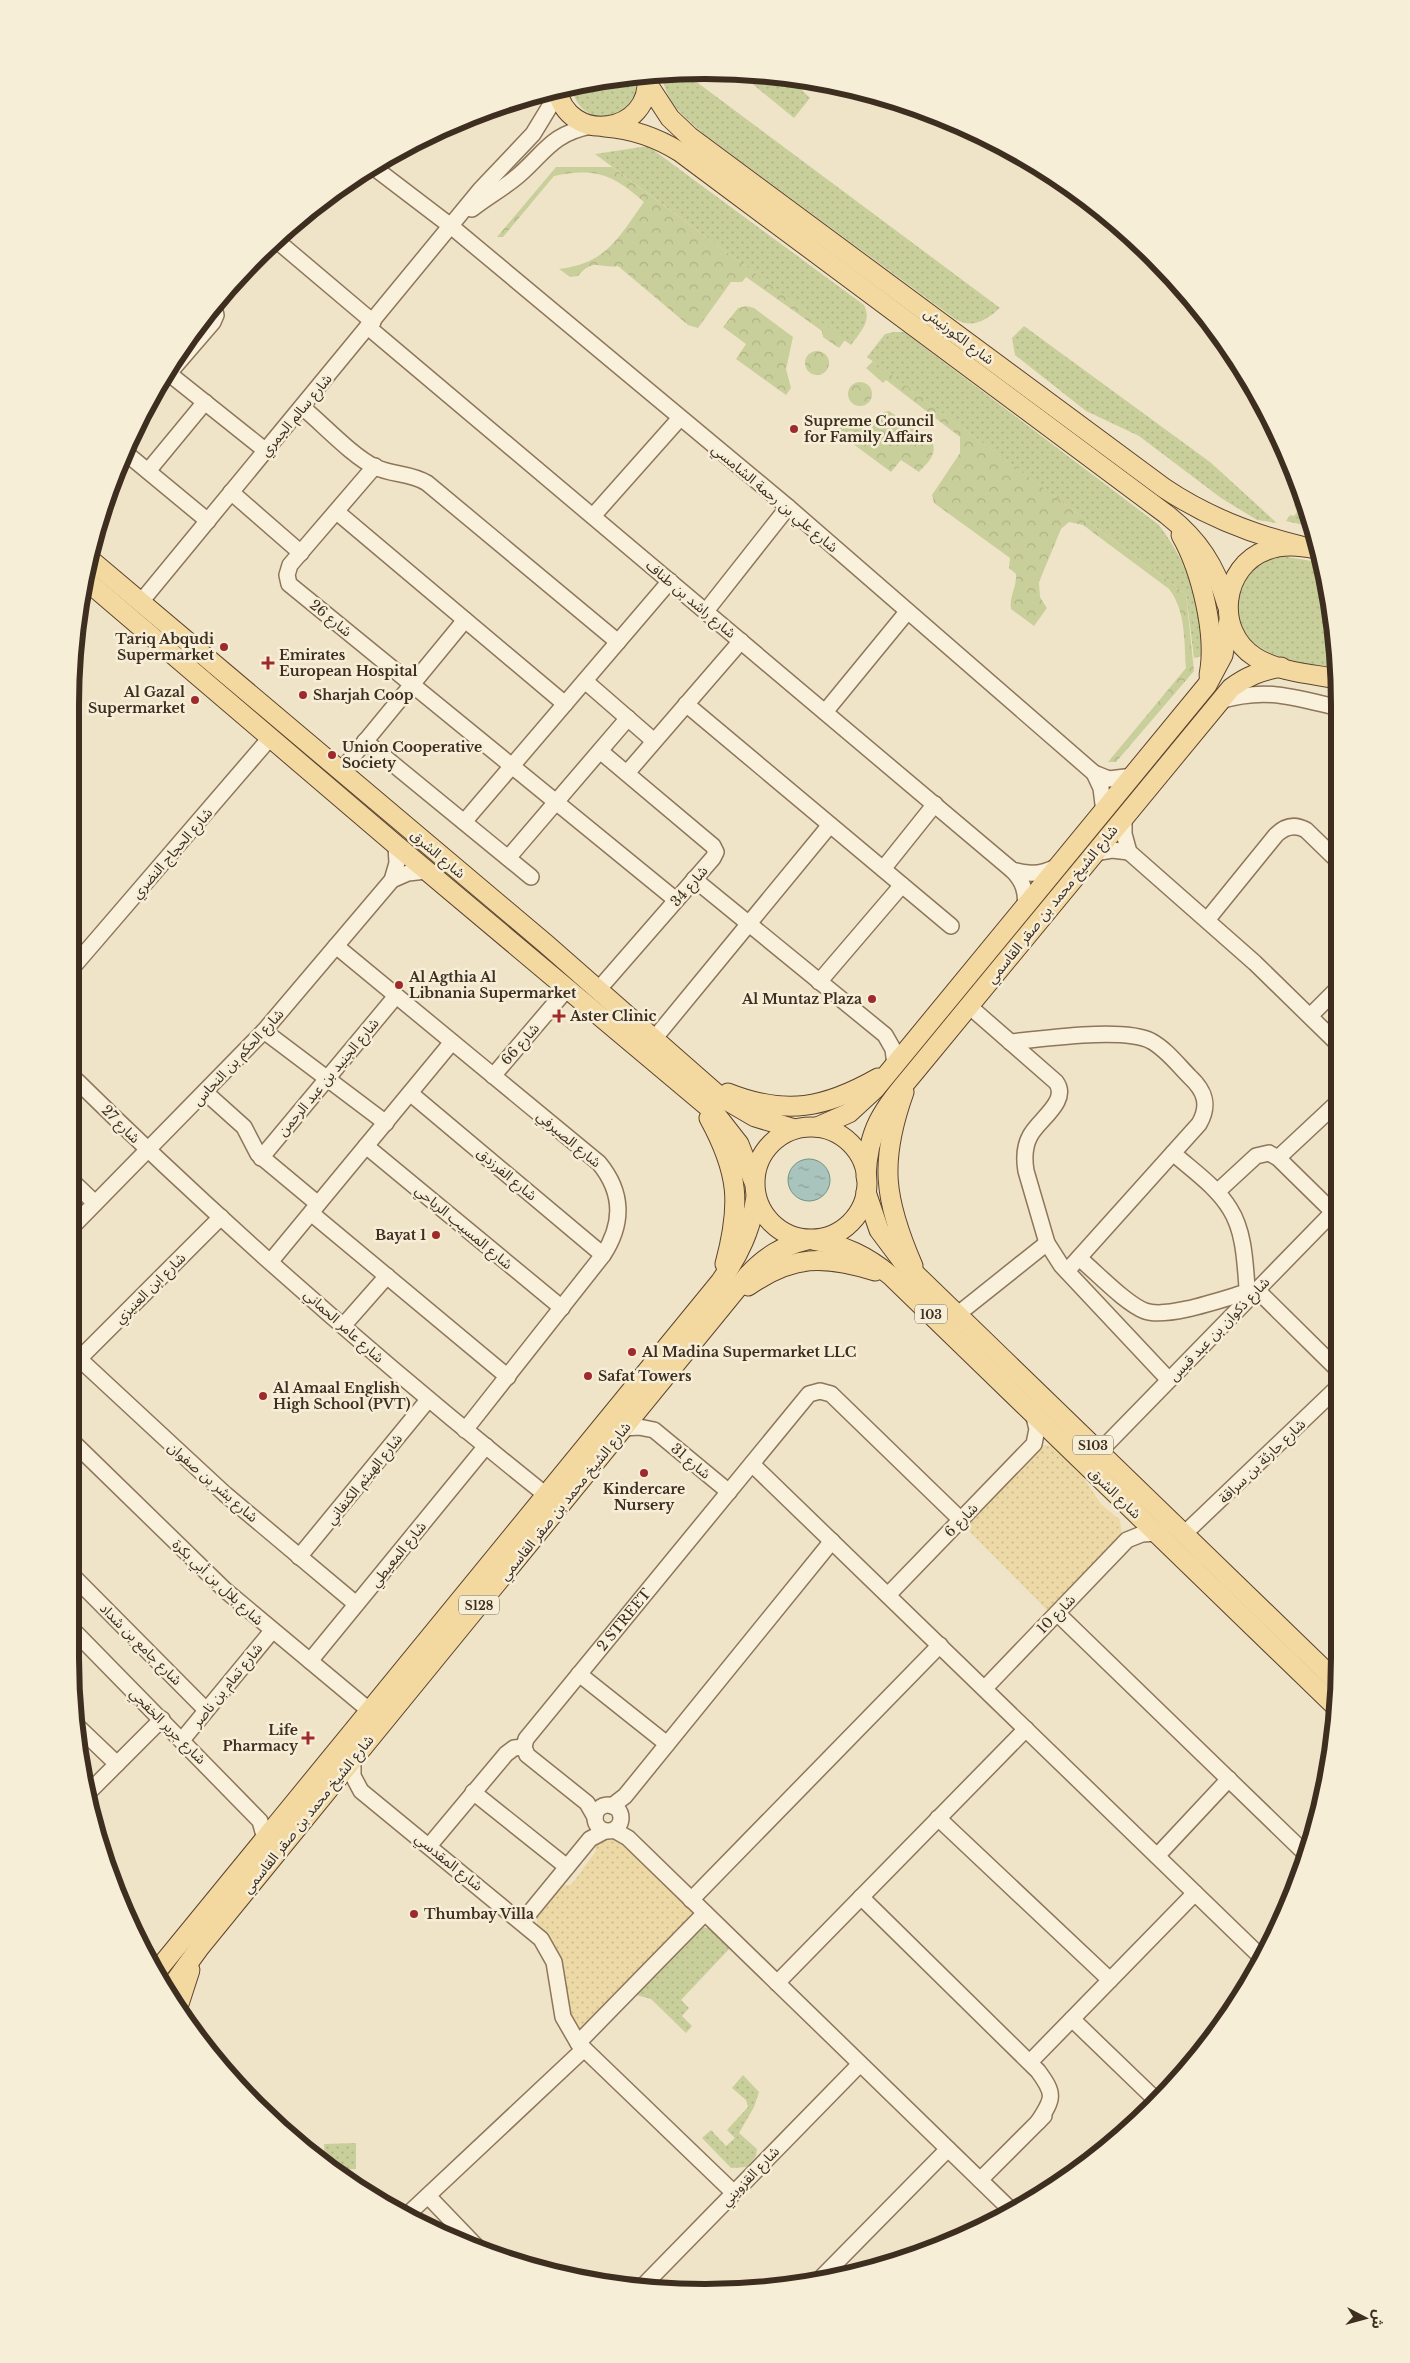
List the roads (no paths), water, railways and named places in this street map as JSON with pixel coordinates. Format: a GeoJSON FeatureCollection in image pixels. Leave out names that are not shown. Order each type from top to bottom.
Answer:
{"type":"FeatureCollection","features":[{"type":"Feature","properties":{"kind":"main road"},"geometry":{"type":"LineString","coordinates":[[560,96],[563,105],[570,114],[598,126],[624,121],[639,108],[645,96],[647,82]]}},
{"type":"Feature","properties":{"kind":"main road","name":"شارع الكورنيش"},"geometry":{"type":"LineString","coordinates":[[648,82],[670,118],[690,137],[1164,488],[1183,501],[1222,522],[1264,537],[1308,548]]}},
{"type":"Feature","properties":{"kind":"main road","name":"شارع الكورنيش"},"geometry":{"type":"LineString","coordinates":[[598,126],[636,132],[680,152],[1184,528],[1212,562],[1221,583],[1228,612],[1242,646],[1260,660],[1280,667]]}},
{"type":"Feature","properties":{"kind":"main road"},"geometry":{"type":"LineString","coordinates":[[1166,514],[1189,549],[1202,589],[1211,651],[1207,685]]}},
{"type":"Feature","properties":{"kind":"main road","name":"شارع الشيخ محمد بن صقر القاسمي"},"geometry":{"type":"LineString","coordinates":[[817,1127],[849,1113],[863,1102],[1025,908],[1207,685],[1223,655],[1231,587],[1239,572],[1251,559],[1266,550],[1283,546],[1308,548]]}},
{"type":"Feature","properties":{"kind":"main road","name":"شارع الشرق"},"geometry":{"type":"LineString","coordinates":[[95,564],[654,1039],[701,1091],[728,1127],[748,1162],[755,1190]]}},
{"type":"Feature","properties":{"kind":"main road","name":"شارع الشرق"},"geometry":{"type":"LineString","coordinates":[[91,584],[567,989],[701,1091],[719,1096],[749,1114],[774,1124],[795,1129]]}},
{"type":"Feature","properties":{"kind":"main road"},"geometry":{"type":"LineString","coordinates":[[1280,667],[1330,677]]}},
{"type":"Feature","properties":{"kind":"main road","name":"شارع الشيخ محمد بن صقر القاسمي"},"geometry":{"type":"LineString","coordinates":[[866,1184],[867,1155],[872,1134],[881,1114],[909,1078],[1219,701],[1231,688],[1246,677],[1263,670],[1280,667]]}},
{"type":"Feature","properties":{"kind":"main road"},"geometry":{"type":"LineString","coordinates":[[701,1091],[759,1104],[799,1107],[838,1099],[892,1068]]}},
{"type":"Feature","properties":{"kind":"main road"},"geometry":{"type":"LineString","coordinates":[[909,1078],[892,1125],[887,1171],[894,1217],[918,1276]]}},
{"type":"Feature","properties":{"kind":"main road"},"geometry":{"type":"LineString","coordinates":[[701,1091],[728,1156],[734,1180],[736,1205],[726,1289]]}},
{"type":"Feature","properties":{"kind":"main road"},"geometry":{"type":"LineString","coordinates":[[817,1127],[831,1131],[844,1138],[859,1155],[866,1184],[862,1207],[848,1225],[828,1237],[810,1240],[793,1237],[780,1231],[769,1222],[755,1190],[756,1168],[770,1144],[782,1135],[795,1129],[817,1127]]}},
{"type":"Feature","properties":{"kind":"main road","name":"شارع الشرق"},"geometry":{"type":"LineString","coordinates":[[866,1184],[879,1230],[890,1247],[1331,1676]]}},
{"type":"Feature","properties":{"kind":"main road","name":"شارع الشيخ محمد بن صقر القاسمي"},"geometry":{"type":"LineString","coordinates":[[172,1986],[200,1947],[647,1400],[726,1289],[748,1233],[755,1190]]}},
{"type":"Feature","properties":{"kind":"main road","name":"شارع الشيخ محمد بن صقر القاسمي"},"geometry":{"type":"LineString","coordinates":[[161,1967],[546,1495],[726,1289],[760,1262],[790,1244],[810,1240]]}},
{"type":"Feature","properties":{"kind":"main road","name":"شارع الشرق"},"geometry":{"type":"LineString","coordinates":[[810,1240],[830,1242],[855,1251],[878,1265],[891,1276],[1330,1701]]}},
{"type":"Feature","properties":{"kind":"main road"},"geometry":{"type":"LineString","coordinates":[[726,1289],[778,1267],[816,1259],[836,1260],[891,1276]]}},
{"type":"Feature","properties":{"kind":"main road"},"geometry":{"type":"LineString","coordinates":[[1127,1504],[1128,1495],[1135,1493],[1155,1506]]}},
{"type":"Feature","properties":{"kind":"main road"},"geometry":{"type":"LineString","coordinates":[[429,1666],[435,1650],[459,1617],[459,1610],[455,1607]]}},
{"type":"Feature","properties":{"kind":"main road"},"geometry":{"type":"LineString","coordinates":[[181,2000],[200,1947]]}},
{"type":"Feature","properties":{"kind":"main road"},"geometry":{"type":"LineString","coordinates":[[156,1959],[176,1948]]}},
{"type":"Feature","properties":{"kind":"street","name":"شارع سالم الجمري"},"geometry":{"type":"LineString","coordinates":[[140,603],[452,227],[480,190],[533,134],[554,97]]}},
{"type":"Feature","properties":{"kind":"street","name":"شارع سالم الجمري"},"geometry":{"type":"LineString","coordinates":[[452,227],[518,175],[554,140],[578,128],[598,126]]}},
{"type":"Feature","properties":{"kind":"street","name":"شارع علي بن رحمة الشامسي"},"geometry":{"type":"LineString","coordinates":[[379,171],[452,227],[788,507],[1094,774],[1102,788],[1104,812]]}},
{"type":"Feature","properties":{"kind":"street","name":"شارع راشد بن طناف"},"geometry":{"type":"LineString","coordinates":[[281,244],[371,325],[593,516],[1012,870],[1023,883],[1026,899],[1025,908]]}},
{"type":"Feature","properties":{"kind":"street"},"geometry":{"type":"LineString","coordinates":[[195,343],[213,322],[216,314]]}},
{"type":"Feature","properties":{"kind":"street"},"geometry":{"type":"LineString","coordinates":[[173,376],[266,451]]}},
{"type":"Feature","properties":{"kind":"street"},"geometry":{"type":"LineString","coordinates":[[148,471],[204,402]]}},
{"type":"Feature","properties":{"kind":"street"},"geometry":{"type":"LineString","coordinates":[[302,407],[358,455],[374,466],[413,476],[427,483],[618,642]]}},
{"type":"Feature","properties":{"kind":"street"},"geometry":{"type":"LineString","coordinates":[[593,516],[680,418]]}},
{"type":"Feature","properties":{"kind":"street"},"geometry":{"type":"LineString","coordinates":[[130,456],[208,521]]}},
{"type":"Feature","properties":{"kind":"street","name":"شارع 26"},"geometry":{"type":"LineString","coordinates":[[374,466],[288,570],[286,575],[289,584],[676,900]]}},
{"type":"Feature","properties":{"kind":"street"},"geometry":{"type":"LineString","coordinates":[[232,492],[301,553]]}},
{"type":"Feature","properties":{"kind":"street"},"geometry":{"type":"LineString","coordinates":[[706,611],[788,507]]}},
{"type":"Feature","properties":{"kind":"street"},"geometry":{"type":"LineString","coordinates":[[337,512],[565,704]]}},
{"type":"Feature","properties":{"kind":"street"},"geometry":{"type":"LineString","coordinates":[[464,822],[670,581]]}},
{"type":"Feature","properties":{"kind":"street"},"geometry":{"type":"LineString","coordinates":[[825,712],[907,612]]}},
{"type":"Feature","properties":{"kind":"street"},"geometry":{"type":"LineString","coordinates":[[340,772],[465,620]]}},
{"type":"Feature","properties":{"kind":"street"},"geometry":{"type":"LineString","coordinates":[[627,773],[741,641]]}},
{"type":"Feature","properties":{"kind":"street"},"geometry":{"type":"LineString","coordinates":[[585,680],[654,741]]}},
{"type":"Feature","properties":{"kind":"street"},"geometry":{"type":"LineString","coordinates":[[1219,701],[1250,693],[1265,693],[1331,706]]}},
{"type":"Feature","properties":{"kind":"street"},"geometry":{"type":"LineString","coordinates":[[686,704],[952,926]]}},
{"type":"Feature","properties":{"kind":"street"},"geometry":{"type":"LineString","coordinates":[[508,858],[628,718]]}},
{"type":"Feature","properties":{"kind":"street","name":"شارع الحجاج النضري"},"geometry":{"type":"LineString","coordinates":[[79,958],[270,738]]}},
{"type":"Feature","properties":{"kind":"street"},"geometry":{"type":"LineString","coordinates":[[365,741],[531,877]]}},
{"type":"Feature","properties":{"kind":"street","name":"شارع 34"},"geometry":{"type":"LineString","coordinates":[[598,990],[715,855],[715,849],[600,750]]}},
{"type":"Feature","properties":{"kind":"street"},"geometry":{"type":"LineString","coordinates":[[1094,774],[1109,779],[1133,776]]}},
{"type":"Feature","properties":{"kind":"street"},"geometry":{"type":"LineString","coordinates":[[883,869],[935,804]]}},
{"type":"Feature","properties":{"kind":"street"},"geometry":{"type":"LineString","coordinates":[[1124,816],[1124,834],[1129,852],[1207,920],[1331,1037]]}},
{"type":"Feature","properties":{"kind":"street"},"geometry":{"type":"LineString","coordinates":[[654,1039],[830,825]]}},
{"type":"Feature","properties":{"kind":"street"},"geometry":{"type":"LineString","coordinates":[[1207,920],[1276,835],[1287,827],[1300,827],[1306,830],[1331,854]]}},
{"type":"Feature","properties":{"kind":"street","name":"شارع الحكم بن النحاس"},"geometry":{"type":"LineString","coordinates":[[392,880],[397,863],[396,845]]}},
{"type":"Feature","properties":{"kind":"street"},"geometry":{"type":"LineString","coordinates":[[1094,853],[1112,850],[1129,852]]}},
{"type":"Feature","properties":{"kind":"street"},"geometry":{"type":"LineString","coordinates":[[1012,870],[1038,874],[1052,870],[1061,864]]}},
{"type":"Feature","properties":{"kind":"street","name":"شارع الحكم بن النحاس"},"geometry":{"type":"LineString","coordinates":[[79,1220],[264,1030],[392,880],[408,872],[426,871]]}},
{"type":"Feature","properties":{"kind":"street"},"geometry":{"type":"LineString","coordinates":[[694,880],[885,1035],[893,1049],[892,1068]]}},
{"type":"Feature","properties":{"kind":"street"},"geometry":{"type":"LineString","coordinates":[[820,982],[902,885]]}},
{"type":"Feature","properties":{"kind":"street","name":"شارع الصيرفي"},"geometry":{"type":"LineString","coordinates":[[336,946],[599,1163],[608,1174],[618,1201],[619,1216],[613,1236],[603,1255],[465,1430]]}},
{"type":"Feature","properties":{"kind":"street","name":"شارع 66"},"geometry":{"type":"LineString","coordinates":[[493,1076],[567,989]]}},
{"type":"Feature","properties":{"kind":"street"},"geometry":{"type":"LineString","coordinates":[[1310,1016],[1331,995]]}},
{"type":"Feature","properties":{"kind":"street","name":"شارع الجنيد بن عبد الرحمن"},"geometry":{"type":"LineString","coordinates":[[261,1158],[396,996]]}},
{"type":"Feature","properties":{"kind":"street"},"geometry":{"type":"LineString","coordinates":[[968,1006],[1056,1082],[1060,1090],[1059,1099],[1029,1137],[1024,1159],[1047,1243],[1067,1271],[1169,1380]]}},
{"type":"Feature","properties":{"kind":"street"},"geometry":{"type":"LineString","coordinates":[[264,1030],[386,1123]]}},
{"type":"Feature","properties":{"kind":"street"},"geometry":{"type":"LineString","coordinates":[[1010,1042],[1117,1034],[1141,1036],[1162,1048],[1198,1085],[1205,1100],[1205,1108],[1199,1124],[1067,1271]]}},
{"type":"Feature","properties":{"kind":"street"},"geometry":{"type":"LineString","coordinates":[[885,1035],[901,1039],[918,1037]]}},
{"type":"Feature","properties":{"kind":"street"},"geometry":{"type":"LineString","coordinates":[[271,1261],[452,1042]]}},
{"type":"Feature","properties":{"kind":"street","name":"شارع 27"},"geometry":{"type":"LineString","coordinates":[[79,1083],[147,1150]]}},
{"type":"Feature","properties":{"kind":"street"},"geometry":{"type":"LineString","coordinates":[[205,1092],[244,1127],[252,1147],[261,1158],[387,1276],[508,1377]]}},
{"type":"Feature","properties":{"kind":"street","name":"شارع الفرزدق"},"geometry":{"type":"LineString","coordinates":[[410,1093],[603,1255]]}},
{"type":"Feature","properties":{"kind":"street"},"geometry":{"type":"LineString","coordinates":[[1278,1158],[1331,1108]]}},
{"type":"Feature","properties":{"kind":"street","name":"شارع المسيب الرياحي"},"geometry":{"type":"LineString","coordinates":[[366,1146],[562,1308]]}},
{"type":"Feature","properties":{"kind":"street","name":"شارع عامر الحماني"},"geometry":{"type":"LineString","coordinates":[[147,1150],[428,1400],[546,1495]]}},
{"type":"Feature","properties":{"kind":"street"},"geometry":{"type":"LineString","coordinates":[[1173,1153],[1228,1205],[1236,1221],[1251,1294],[1331,1364]]}},
{"type":"Feature","properties":{"kind":"street"},"geometry":{"type":"LineString","coordinates":[[1216,1192],[1260,1154],[1270,1153],[1331,1205]]}},
{"type":"Feature","properties":{"kind":"street"},"geometry":{"type":"LineString","coordinates":[[79,1188],[95,1203]]}},
{"type":"Feature","properties":{"kind":"street","name":"شارع ذكوان بن عبد قيس"},"geometry":{"type":"LineString","coordinates":[[1100,1451],[1331,1214]]}},
{"type":"Feature","properties":{"kind":"street","name":"شارع ابن العنيزي"},"geometry":{"type":"LineString","coordinates":[[79,1354],[220,1216]]}},
{"type":"Feature","properties":{"kind":"street"},"geometry":{"type":"LineString","coordinates":[[958,1314],[1047,1243]]}},
{"type":"Feature","properties":{"kind":"street"},"geometry":{"type":"LineString","coordinates":[[1080,1258],[1131,1303],[1146,1312],[1155,1314],[1173,1312],[1251,1294]]}},
{"type":"Feature","properties":{"kind":"street"},"geometry":{"type":"LineString","coordinates":[[343,1326],[387,1276]]}},
{"type":"Feature","properties":{"kind":"street","name":"شارع بشر بن صفوان"},"geometry":{"type":"LineString","coordinates":[[79,1360],[172,1446],[356,1604]]}},
{"type":"Feature","properties":{"kind":"street","name":"2 STREET"},"geometry":{"type":"LineString","coordinates":[[524,1747],[528,1735],[752,1464],[804,1398],[820,1391],[831,1394],[961,1520]]}},
{"type":"Feature","properties":{"kind":"street","name":"شارع حارثة بن سراقة"},"geometry":{"type":"LineString","coordinates":[[1184,1534],[1331,1394]]}},
{"type":"Feature","properties":{"kind":"street","name":"شارع الهيثم الكنفاني"},"geometry":{"type":"LineString","coordinates":[[299,1557],[428,1400]]}},
{"type":"Feature","properties":{"kind":"street"},"geometry":{"type":"LineString","coordinates":[[647,1400],[648,1416],[654,1430]]}},
{"type":"Feature","properties":{"kind":"street"},"geometry":{"type":"LineString","coordinates":[[1033,1413],[1037,1429],[1034,1444],[1049,1441],[1063,1442]]}},
{"type":"Feature","properties":{"kind":"street"},"geometry":{"type":"LineString","coordinates":[[624,1428],[639,1427],[654,1430]]}},
{"type":"Feature","properties":{"kind":"street","name":"شارع 31"},"geometry":{"type":"LineString","coordinates":[[654,1430],[729,1492]]}},
{"type":"Feature","properties":{"kind":"street","name":"شارع 6"},"geometry":{"type":"LineString","coordinates":[[888,1595],[1034,1444]]}},
{"type":"Feature","properties":{"kind":"street","name":"شارع المعيطي"},"geometry":{"type":"LineString","coordinates":[[310,1661],[486,1446]]}},
{"type":"Feature","properties":{"kind":"street","name":"شارع بلال بن أبي بكرة"},"geometry":{"type":"LineString","coordinates":[[79,1448],[202,1569],[272,1631],[370,1711]]}},
{"type":"Feature","properties":{"kind":"street"},"geometry":{"type":"LineString","coordinates":[[752,1464],[1257,1953]]}},
{"type":"Feature","properties":{"kind":"street"},"geometry":{"type":"LineString","coordinates":[[1127,1504],[1130,1523],[1128,1540],[1142,1534],[1157,1533]]}},
{"type":"Feature","properties":{"kind":"street","name":"شارع 10"},"geometry":{"type":"LineString","coordinates":[[985,1688],[1128,1540]]}},
{"type":"Feature","properties":{"kind":"street"},"geometry":{"type":"LineString","coordinates":[[522,1922],[608,1819],[832,1541]]}},
{"type":"Feature","properties":{"kind":"street","name":"شارع جامع بن شداد"},"geometry":{"type":"LineString","coordinates":[[79,1582],[206,1710]]}},
{"type":"Feature","properties":{"kind":"street"},"geometry":{"type":"LineString","coordinates":[[1057,1613],[1301,1849]]}},
{"type":"Feature","properties":{"kind":"street","name":"شارع تمام بن ناصر"},"geometry":{"type":"LineString","coordinates":[[182,1740],[272,1631]]}},
{"type":"Feature","properties":{"kind":"street","name":"شارع جرير الخفجي"},"geometry":{"type":"LineString","coordinates":[[79,1636],[260,1821],[265,1839]]}},
{"type":"Feature","properties":{"kind":"street"},"geometry":{"type":"LineString","coordinates":[[691,1900],[940,1645]]}},
{"type":"Feature","properties":{"kind":"street"},"geometry":{"type":"LineString","coordinates":[[579,1674],[667,1744]]}},
{"type":"Feature","properties":{"kind":"street"},"geometry":{"type":"LineString","coordinates":[[93,1788],[162,1719]]}},
{"type":"Feature","properties":{"kind":"street"},"geometry":{"type":"LineString","coordinates":[[777,1983],[1026,1729]]}},
{"type":"Feature","properties":{"kind":"street"},"geometry":{"type":"LineString","coordinates":[[83,1732],[117,1764]]}},
{"type":"Feature","properties":{"kind":"street"},"geometry":{"type":"LineString","coordinates":[[429,1846],[506,1754],[514,1748],[524,1747],[527,1755],[608,1819],[628,1838],[1007,2206]]}},
{"type":"Feature","properties":{"kind":"street"},"geometry":{"type":"LineString","coordinates":[[353,1759],[353,1776],[361,1791]]}},
{"type":"Feature","properties":{"kind":"street"},"geometry":{"type":"LineString","coordinates":[[1157,1856],[1229,1779]]}},
{"type":"Feature","properties":{"kind":"street"},"geometry":{"type":"LineString","coordinates":[[329,1789],[345,1787],[361,1791]]}},
{"type":"Feature","properties":{"kind":"street","name":"شارع المقدسي"},"geometry":{"type":"LineString","coordinates":[[361,1791],[541,1939],[549,1950],[557,1975],[559,2003],[563,2017],[581,2046],[734,2193]]}},
{"type":"Feature","properties":{"kind":"street"},"geometry":{"type":"LineString","coordinates":[[473,1792],[567,1867]]}},
{"type":"Feature","properties":{"kind":"street"},"geometry":{"type":"LineString","coordinates":[[938,1818],[1110,1980]]}},
{"type":"Feature","properties":{"kind":"street"},"geometry":{"type":"LineString","coordinates":[[260,1821],[280,1821]]}},
{"type":"Feature","properties":{"kind":"street"},"geometry":{"type":"LineString","coordinates":[[1034,2067],[1072,2019],[1195,1893]]}},
{"type":"Feature","properties":{"kind":"street"},"geometry":{"type":"LineString","coordinates":[[861,1897],[1034,2067],[1050,2087],[1051,2097],[1038,2122],[980,2180]]}},
{"type":"Feature","properties":{"kind":"street"},"geometry":{"type":"LineString","coordinates":[[411,2211],[581,2046],[705,1913]]}},
{"type":"Feature","properties":{"kind":"street"},"geometry":{"type":"LineString","coordinates":[[1072,2019],[1152,2096]]}},
{"type":"Feature","properties":{"kind":"street","name":"شارع القزويني"},"geometry":{"type":"LineString","coordinates":[[647,2281],[860,2064]]}},
{"type":"Feature","properties":{"kind":"street"},"geometry":{"type":"LineString","coordinates":[[827,2272],[948,2149]]}},
{"type":"Feature","properties":{"kind":"street"},"geometry":{"type":"LineString","coordinates":[[428,2196],[469,2238]]}},
{"type":"Feature","properties":{"kind":"water"},"geometry":{"type":"Polygon","coordinates":[[[809,1159],[824,1165],[830,1180],[824,1195],[809,1201],[794,1195],[788,1180],[794,1165],[809,1159]]]}},
{"type":"Feature","properties":{"kind":"place","name":"Supreme Council for Family Affairs"},"geometry":{"type":"Point","coordinates":[794,429]}},
{"type":"Feature","properties":{"kind":"place","name":"Tariq Abqudi Supermarket"},"geometry":{"type":"Point","coordinates":[224,647]}},
{"type":"Feature","properties":{"kind":"place","name":"Emirates European Hospital"},"geometry":{"type":"Point","coordinates":[268,663]}},
{"type":"Feature","properties":{"kind":"place","name":"Sharjah Coop"},"geometry":{"type":"Point","coordinates":[303,695]}},
{"type":"Feature","properties":{"kind":"place","name":"Al Gazal Supermarket"},"geometry":{"type":"Point","coordinates":[195,700]}},
{"type":"Feature","properties":{"kind":"place","name":"Union Cooperative Society"},"geometry":{"type":"Point","coordinates":[332,755]}},
{"type":"Feature","properties":{"kind":"place","name":"Al Agthia Al Libnania Supermarket"},"geometry":{"type":"Point","coordinates":[399,985]}},
{"type":"Feature","properties":{"kind":"place","name":"Al Muntaz Plaza"},"geometry":{"type":"Point","coordinates":[872,999]}},
{"type":"Feature","properties":{"kind":"place","name":"Aster Clinic"},"geometry":{"type":"Point","coordinates":[559,1016]}},
{"type":"Feature","properties":{"kind":"place","name":"Bayat 1"},"geometry":{"type":"Point","coordinates":[436,1235]}},
{"type":"Feature","properties":{"kind":"place","name":"Al Madina Supermarket LLC"},"geometry":{"type":"Point","coordinates":[632,1352]}},
{"type":"Feature","properties":{"kind":"place","name":"Safat Towers"},"geometry":{"type":"Point","coordinates":[588,1376]}},
{"type":"Feature","properties":{"kind":"place","name":"Al Amaal English High School (PVT)"},"geometry":{"type":"Point","coordinates":[263,1396]}},
{"type":"Feature","properties":{"kind":"place","name":"Kindercare Nursery"},"geometry":{"type":"Point","coordinates":[644,1473]}},
{"type":"Feature","properties":{"kind":"place","name":"Life Pharmacy"},"geometry":{"type":"Point","coordinates":[308,1738]}},
{"type":"Feature","properties":{"kind":"place","name":"Thumbay Villa"},"geometry":{"type":"Point","coordinates":[414,1914]}}]}
